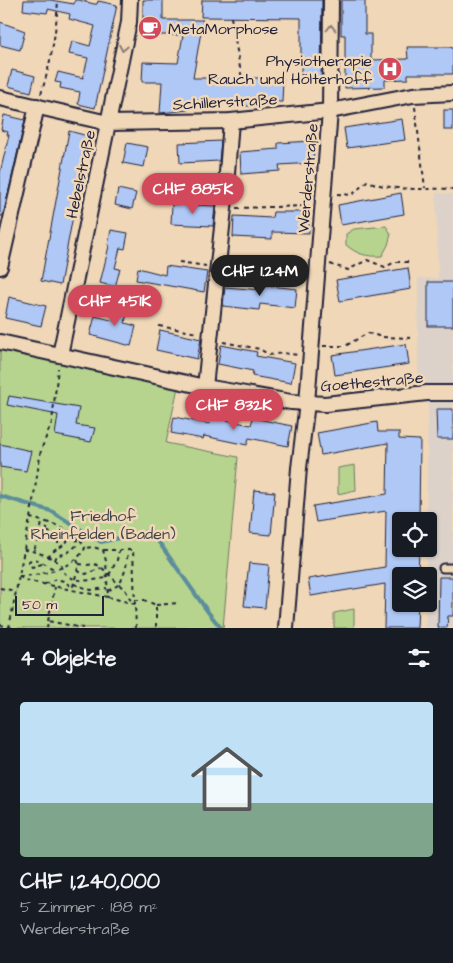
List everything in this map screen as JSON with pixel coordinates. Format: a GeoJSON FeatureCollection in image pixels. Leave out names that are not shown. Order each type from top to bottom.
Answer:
{"type":"FeatureCollection","features":[{"type":"Feature","properties":{"kind":"street","name":"Hebelstraße"},"geometry":{"type":"LineString","coordinates":[[60,355],[128,22],[130,0]]}},
{"type":"Feature","properties":{"kind":"street","name":"Werderstraße"},"geometry":{"type":"LineString","coordinates":[[286,628],[299,468],[307,403],[330,111],[331,0]]}},
{"type":"Feature","properties":{"kind":"street","name":"Schillerstraße"},"geometry":{"type":"LineString","coordinates":[[0,98],[108,123],[231,121],[330,111],[413,94],[453,93]]}},
{"type":"Feature","properties":{"kind":"street"},"geometry":{"type":"LineString","coordinates":[[0,267],[37,106]]}},
{"type":"Feature","properties":{"kind":"street"},"geometry":{"type":"LineString","coordinates":[[204,387],[225,204],[231,121]]}},
{"type":"Feature","properties":{"kind":"street","name":"Goethestraße"},"geometry":{"type":"LineString","coordinates":[[0,342],[204,387],[271,399],[326,404],[427,393],[453,393]]}},
{"type":"Feature","properties":{"kind":"lane"},"geometry":{"type":"LineString","coordinates":[[443,568],[453,568]]}},
{"type":"Feature","properties":{"kind":"path"},"geometry":{"type":"LineString","coordinates":[[37,106],[50,65],[57,29],[58,0]]}},
{"type":"Feature","properties":{"kind":"path"},"geometry":{"type":"LineString","coordinates":[[231,17],[242,79]]}},
{"type":"Feature","properties":{"kind":"path"},"geometry":{"type":"LineString","coordinates":[[413,94],[425,188]]}},
{"type":"Feature","properties":{"kind":"path"},"geometry":{"type":"LineString","coordinates":[[334,194],[352,195],[367,182],[381,186],[419,190],[425,188],[453,189]]}},
{"type":"Feature","properties":{"kind":"path"},"geometry":{"type":"LineString","coordinates":[[165,200],[225,204],[323,205]]}},
{"type":"Feature","properties":{"kind":"path"},"geometry":{"type":"LineString","coordinates":[[328,264],[348,270],[367,260],[385,266],[395,262],[412,262]]}},
{"type":"Feature","properties":{"kind":"path"},"geometry":{"type":"LineString","coordinates":[[179,262],[217,271],[316,278]]}},
{"type":"Feature","properties":{"kind":"path"},"geometry":{"type":"LineString","coordinates":[[159,326],[260,349],[269,355],[283,353],[310,356]]}},
{"type":"Feature","properties":{"kind":"path"},"geometry":{"type":"LineString","coordinates":[[327,346],[345,346],[368,333],[382,337],[415,338]]}},
{"type":"Feature","properties":{"kind":"path"},"geometry":{"type":"LineString","coordinates":[[9,627],[41,450],[52,422],[60,355]]}},
{"type":"Feature","properties":{"kind":"path"},"geometry":{"type":"LineString","coordinates":[[30,518],[50,522],[65,530],[77,538],[85,548]]}},
{"type":"Feature","properties":{"kind":"path"},"geometry":{"type":"LineString","coordinates":[[34,550],[40,536],[43,521]]}},
{"type":"Feature","properties":{"kind":"path"},"geometry":{"type":"LineString","coordinates":[[40,536],[46,531],[50,522]]}},
{"type":"Feature","properties":{"kind":"path"},"geometry":{"type":"LineString","coordinates":[[58,548],[58,536],[61,528]]}},
{"type":"Feature","properties":{"kind":"path"},"geometry":{"type":"LineString","coordinates":[[59,541],[65,530]]}},
{"type":"Feature","properties":{"kind":"path"},"geometry":{"type":"LineString","coordinates":[[46,531],[58,536]]}},
{"type":"Feature","properties":{"kind":"path"},"geometry":{"type":"LineString","coordinates":[[48,558],[52,551],[64,547],[69,540],[69,533]]}},
{"type":"Feature","properties":{"kind":"path"},"geometry":{"type":"LineString","coordinates":[[55,560],[57,555],[66,554],[76,546],[77,538]]}},
{"type":"Feature","properties":{"kind":"path"},"geometry":{"type":"LineString","coordinates":[[19,576],[31,576],[77,560],[85,548],[133,550],[136,628]]}},
{"type":"Feature","properties":{"kind":"path"},"geometry":{"type":"LineString","coordinates":[[24,550],[34,550],[55,560],[62,566],[67,576],[75,579],[85,581],[106,578]]}},
{"type":"Feature","properties":{"kind":"path"},"geometry":{"type":"LineString","coordinates":[[103,550],[106,561],[108,597]]}},
{"type":"Feature","properties":{"kind":"path"},"geometry":{"type":"LineString","coordinates":[[109,575],[117,560],[119,550]]}},
{"type":"Feature","properties":{"kind":"path"},"geometry":{"type":"LineString","coordinates":[[74,584],[91,590],[108,589],[120,584],[126,568],[128,550]]}},
{"type":"Feature","properties":{"kind":"path"},"geometry":{"type":"LineString","coordinates":[[22,560],[39,559],[42,564],[54,569]]}},
{"type":"Feature","properties":{"kind":"path"},"geometry":{"type":"LineString","coordinates":[[72,589],[79,564],[77,560]]}},
{"type":"Feature","properties":{"kind":"path"},"geometry":{"type":"LineString","coordinates":[[29,561],[28,564],[32,567],[42,564]]}},
{"type":"Feature","properties":{"kind":"path"},"geometry":{"type":"LineString","coordinates":[[79,564],[94,564],[102,568],[120,584],[134,602]]}},
{"type":"Feature","properties":{"kind":"path"},"geometry":{"type":"LineString","coordinates":[[77,571],[86,574],[102,568]]}},
{"type":"Feature","properties":{"kind":"path"},"geometry":{"type":"LineString","coordinates":[[19,576],[24,580],[134,602],[144,600],[156,605],[178,603]]}},
{"type":"Feature","properties":{"kind":"path"},"geometry":{"type":"LineString","coordinates":[[45,584],[56,579],[64,581],[72,589]]}},
{"type":"Feature","properties":{"kind":"path"},"geometry":{"type":"LineString","coordinates":[[47,628],[55,587]]}},
{"type":"Feature","properties":{"kind":"path"},"geometry":{"type":"LineString","coordinates":[[0,588],[16,591]]}},
{"type":"Feature","properties":{"kind":"path"},"geometry":{"type":"LineString","coordinates":[[156,605],[156,628]]}},
{"type":"Feature","properties":{"kind":"path"},"geometry":{"type":"LineString","coordinates":[[48,621],[84,628]]}},
{"type":"Feature","properties":{"kind":"path"},"geometry":{"type":"LineString","coordinates":[[0,625],[14,628]]}},
{"type":"Feature","properties":{"kind":"shaded area"},"geometry":{"type":"Polygon","coordinates":[[[436,193],[453,194],[453,628],[425,628],[426,612],[437,612],[437,567],[426,567],[426,557],[437,557],[437,512],[426,512],[428,406],[418,383],[418,278],[438,278],[436,193]]]}},
{"type":"Feature","properties":{"kind":"green space"},"geometry":{"type":"Polygon","coordinates":[[[386,226],[391,234],[382,256],[362,254],[346,245],[346,234],[354,229],[386,226]]]}},
{"type":"Feature","properties":{"kind":"green space","name":"Friedhof Rheinfelden (Baden)"},"geometry":{"type":"Polygon","coordinates":[[[3,350],[178,387],[166,443],[238,457],[223,628],[0,628],[0,351],[3,350]]]}},
{"type":"Feature","properties":{"kind":"green space"},"geometry":{"type":"Polygon","coordinates":[[[355,465],[356,490],[338,494],[338,468],[355,465]]]}},
{"type":"Feature","properties":{"kind":"green space"},"geometry":{"type":"Polygon","coordinates":[[[354,609],[354,628],[334,628],[334,613],[354,609]]]}},
{"type":"Feature","properties":{"kind":"building"},"geometry":{"type":"Polygon","coordinates":[[[24,0],[50,0],[74,4],[75,0],[94,4],[97,4],[98,1],[117,5],[95,108],[78,104],[80,92],[60,88],[61,83],[55,82],[58,72],[83,78],[88,58],[69,54],[72,41],[90,46],[95,26],[69,19],[70,14],[48,9],[47,13],[23,10],[24,0]]]}},
{"type":"Feature","properties":{"kind":"building"},"geometry":{"type":"Polygon","coordinates":[[[143,0],[163,0],[163,20],[203,20],[193,78],[283,78],[282,102],[254,102],[254,106],[230,106],[230,103],[190,100],[188,110],[160,113],[162,82],[142,82],[143,62],[178,63],[183,35],[143,35],[143,0]]]}},
{"type":"Feature","properties":{"kind":"building"},"geometry":{"type":"Polygon","coordinates":[[[202,0],[322,0],[321,81],[301,81],[301,18],[201,17],[202,0]]]}},
{"type":"Feature","properties":{"kind":"building"},"geometry":{"type":"Polygon","coordinates":[[[341,0],[365,0],[365,34],[371,34],[371,60],[408,59],[407,47],[449,47],[453,48],[453,74],[408,74],[408,79],[385,80],[385,87],[345,88],[345,35],[341,35],[341,0]]]}},
{"type":"Feature","properties":{"kind":"building"},"geometry":{"type":"Polygon","coordinates":[[[0,22],[25,31],[20,50],[0,45],[0,22]]]}},
{"type":"Feature","properties":{"kind":"building"},"geometry":{"type":"Polygon","coordinates":[[[12,70],[35,76],[31,92],[8,86],[12,70]]]}},
{"type":"Feature","properties":{"kind":"building"},"geometry":{"type":"Polygon","coordinates":[[[444,110],[453,110],[453,130],[444,130],[444,110]]]}},
{"type":"Feature","properties":{"kind":"building"},"geometry":{"type":"Polygon","coordinates":[[[4,115],[25,120],[3,216],[0,216],[0,173],[9,135],[7,135],[8,132],[1,130],[4,115]]]}},
{"type":"Feature","properties":{"kind":"building"},"geometry":{"type":"Polygon","coordinates":[[[402,119],[405,140],[347,148],[344,128],[402,119]]]}},
{"type":"Feature","properties":{"kind":"building"},"geometry":{"type":"Polygon","coordinates":[[[69,131],[88,136],[60,285],[41,281],[69,131]]]}},
{"type":"Feature","properties":{"kind":"building"},"geometry":{"type":"Polygon","coordinates":[[[221,141],[219,161],[180,163],[179,143],[221,141]]]}},
{"type":"Feature","properties":{"kind":"building"},"geometry":{"type":"Polygon","coordinates":[[[313,141],[314,163],[279,165],[280,171],[241,174],[240,152],[278,149],[278,143],[313,141]]]}},
{"type":"Feature","properties":{"kind":"building"},"geometry":{"type":"Polygon","coordinates":[[[127,143],[148,147],[144,167],[123,163],[127,143]]]}},
{"type":"Feature","properties":{"kind":"building"},"geometry":{"type":"Polygon","coordinates":[[[118,189],[136,193],[132,209],[115,205],[118,189]]]}},
{"type":"Feature","properties":{"kind":"building"},"geometry":{"type":"Polygon","coordinates":[[[401,193],[404,214],[341,225],[338,205],[401,193]]]}},
{"type":"Feature","properties":{"kind":"building"},"geometry":{"type":"Polygon","coordinates":[[[172,204],[215,206],[213,226],[171,224],[172,204]]]}},
{"type":"Feature","properties":{"kind":"building"},"geometry":{"type":"Polygon","coordinates":[[[273,212],[309,212],[309,233],[272,232],[272,239],[233,237],[234,216],[272,218],[273,212]]]}},
{"type":"Feature","properties":{"kind":"building"},"geometry":{"type":"Polygon","coordinates":[[[111,230],[128,233],[125,249],[120,248],[115,268],[120,269],[115,287],[100,283],[111,230]]]}},
{"type":"Feature","properties":{"kind":"building"},"geometry":{"type":"Polygon","coordinates":[[[166,266],[207,272],[204,292],[136,280],[138,268],[165,275],[166,266]]]}},
{"type":"Feature","properties":{"kind":"building"},"geometry":{"type":"Polygon","coordinates":[[[408,268],[411,289],[340,301],[336,280],[408,268]]]}},
{"type":"Feature","properties":{"kind":"building"},"geometry":{"type":"Polygon","coordinates":[[[428,282],[453,282],[453,326],[428,326],[428,282]]]}},
{"type":"Feature","properties":{"kind":"building"},"geometry":{"type":"Polygon","coordinates":[[[261,285],[297,289],[295,308],[260,304],[259,310],[223,306],[225,287],[261,290],[261,285]]]}},
{"type":"Feature","properties":{"kind":"building"},"geometry":{"type":"Polygon","coordinates":[[[9,297],[46,306],[41,326],[5,318],[9,297]]]}},
{"type":"Feature","properties":{"kind":"building"},"geometry":{"type":"Polygon","coordinates":[[[120,300],[129,303],[125,323],[136,326],[131,346],[90,335],[95,316],[115,321],[120,300]]]}},
{"type":"Feature","properties":{"kind":"building"},"geometry":{"type":"Polygon","coordinates":[[[160,330],[201,339],[197,359],[156,350],[160,330]]]}},
{"type":"Feature","properties":{"kind":"building"},"geometry":{"type":"Polygon","coordinates":[[[406,344],[409,364],[335,375],[332,355],[406,344]]]}},
{"type":"Feature","properties":{"kind":"building"},"geometry":{"type":"Polygon","coordinates":[[[221,345],[257,352],[256,356],[295,363],[291,383],[252,376],[253,371],[218,364],[221,345]]]}},
{"type":"Feature","properties":{"kind":"building"},"geometry":{"type":"Polygon","coordinates":[[[9,396],[79,408],[76,425],[95,428],[91,442],[55,435],[58,415],[7,405],[9,396]]]}},
{"type":"Feature","properties":{"kind":"building"},"geometry":{"type":"Polygon","coordinates":[[[436,409],[453,409],[453,439],[437,439],[436,409]]]}},
{"type":"Feature","properties":{"kind":"building"},"geometry":{"type":"Polygon","coordinates":[[[174,417],[210,424],[211,417],[251,425],[253,418],[292,426],[288,446],[249,438],[247,445],[204,436],[203,439],[171,433],[174,417]]]}},
{"type":"Feature","properties":{"kind":"building"},"geometry":{"type":"Polygon","coordinates":[[[377,422],[378,432],[399,432],[399,439],[420,440],[419,512],[392,512],[392,557],[419,557],[418,567],[392,567],[392,612],[418,612],[417,628],[384,628],[385,584],[311,596],[308,579],[385,567],[386,511],[316,522],[313,506],[387,494],[388,443],[321,455],[317,433],[377,422]]]}},
{"type":"Feature","properties":{"kind":"building"},"geometry":{"type":"Polygon","coordinates":[[[0,444],[31,451],[26,471],[0,467],[0,444]]]}},
{"type":"Feature","properties":{"kind":"building"},"geometry":{"type":"Polygon","coordinates":[[[254,490],[275,492],[271,535],[250,533],[254,490]]]}},
{"type":"Feature","properties":{"kind":"building"},"geometry":{"type":"Polygon","coordinates":[[[249,563],[269,565],[265,608],[244,606],[249,563]]]}},
{"type":"Feature","properties":{"kind":"building"},"geometry":{"type":"Polygon","coordinates":[[[439,577],[453,577],[453,616],[448,616],[447,628],[438,628],[439,577]]]}},
{"type":"Feature","properties":{"kind":"waterway"},"geometry":{"type":"LineString","coordinates":[[0,496],[51,511],[101,542],[151,531],[221,628]]}},
{"type":"Feature","properties":{"kind":"place","name":"MetaMorphose"},"geometry":{"type":"Point","coordinates":[150,28]}},
{"type":"Feature","properties":{"kind":"place","name":"Physiotherapie Rauch und Hölterhoff"},"geometry":{"type":"Point","coordinates":[390,69]}}]}
